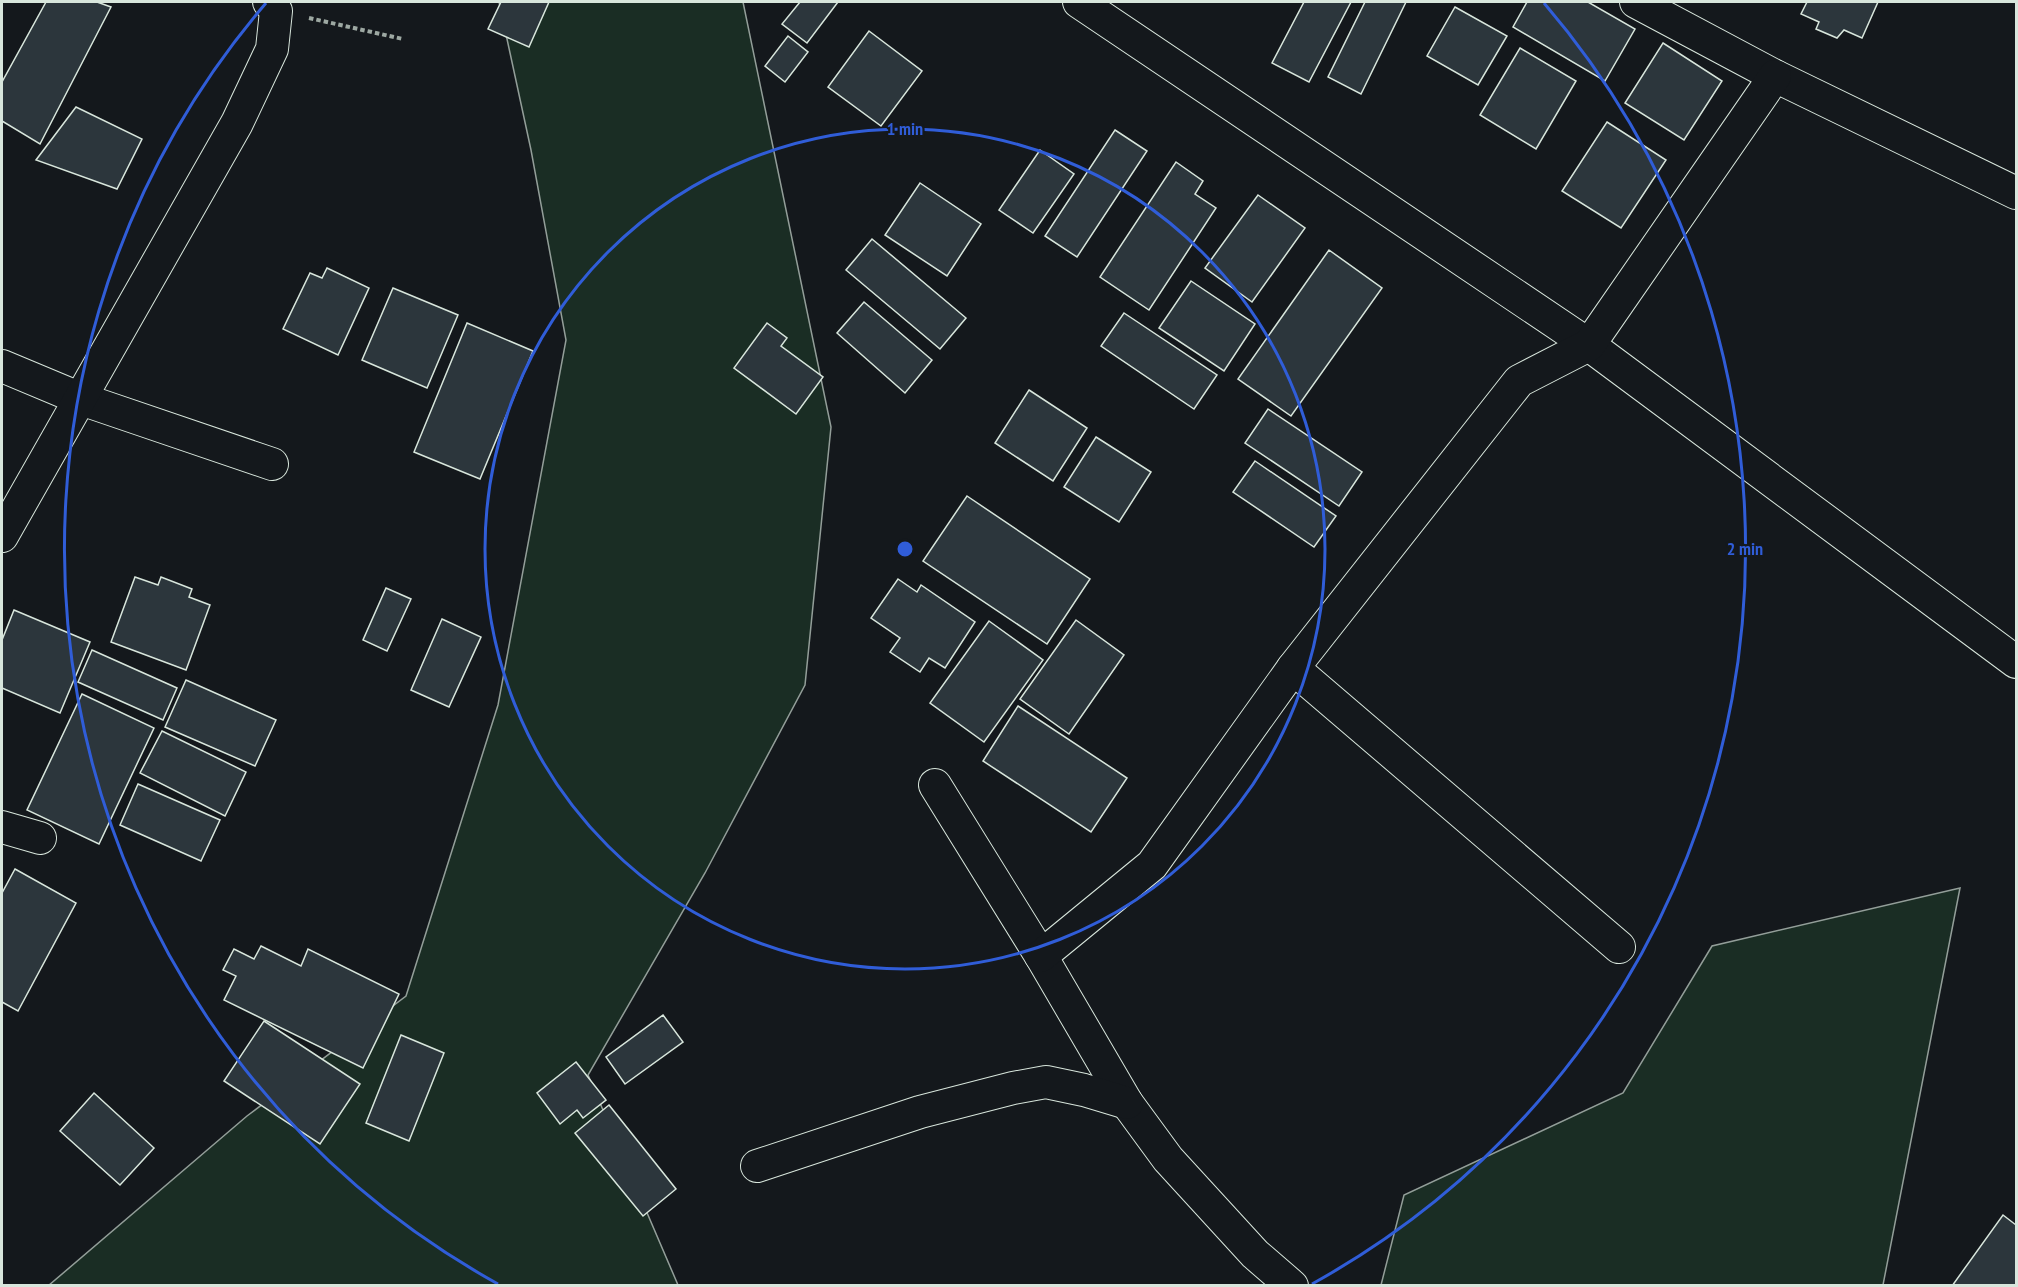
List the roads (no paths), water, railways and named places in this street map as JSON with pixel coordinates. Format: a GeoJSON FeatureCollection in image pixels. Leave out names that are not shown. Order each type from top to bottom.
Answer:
{"type":"FeatureCollection","features":[{"type":"Feature","properties":{"kind":"street"},"geometry":{"type":"LineString","coordinates":[[1079,2],[1589,345],[2016,662]]}},
{"type":"Feature","properties":{"kind":"street"},"geometry":{"type":"LineString","coordinates":[[1636,2],[1775,76],[2016,193]]}},
{"type":"Feature","properties":{"kind":"street"},"geometry":{"type":"LineString","coordinates":[[2,536],[237,123],[272,49],[273,6]]}},
{"type":"Feature","properties":{"kind":"street"},"geometry":{"type":"LineString","coordinates":[[1041,956],[1152,865],[1293,668],[1519,381],[1589,345],[1775,76]]}},
{"type":"Feature","properties":{"kind":"street"},"geometry":{"type":"LineString","coordinates":[[2,366],[81,399],[272,464]]}},
{"type":"Feature","properties":{"kind":"street"},"geometry":{"type":"LineString","coordinates":[[1293,668],[1618,947]]}},
{"type":"Feature","properties":{"kind":"street"},"geometry":{"type":"LineString","coordinates":[[935,785],[1041,956],[1127,1103],[1168,1159],[1255,1254],[1292,1286]]}},
{"type":"Feature","properties":{"kind":"street"},"geometry":{"type":"LineString","coordinates":[[2,827],[40,837]]}},
{"type":"Feature","properties":{"kind":"street"},"geometry":{"type":"LineString","coordinates":[[757,1166],[920,1112],[1013,1088],[1046,1082],[1127,1103]]}}]}
